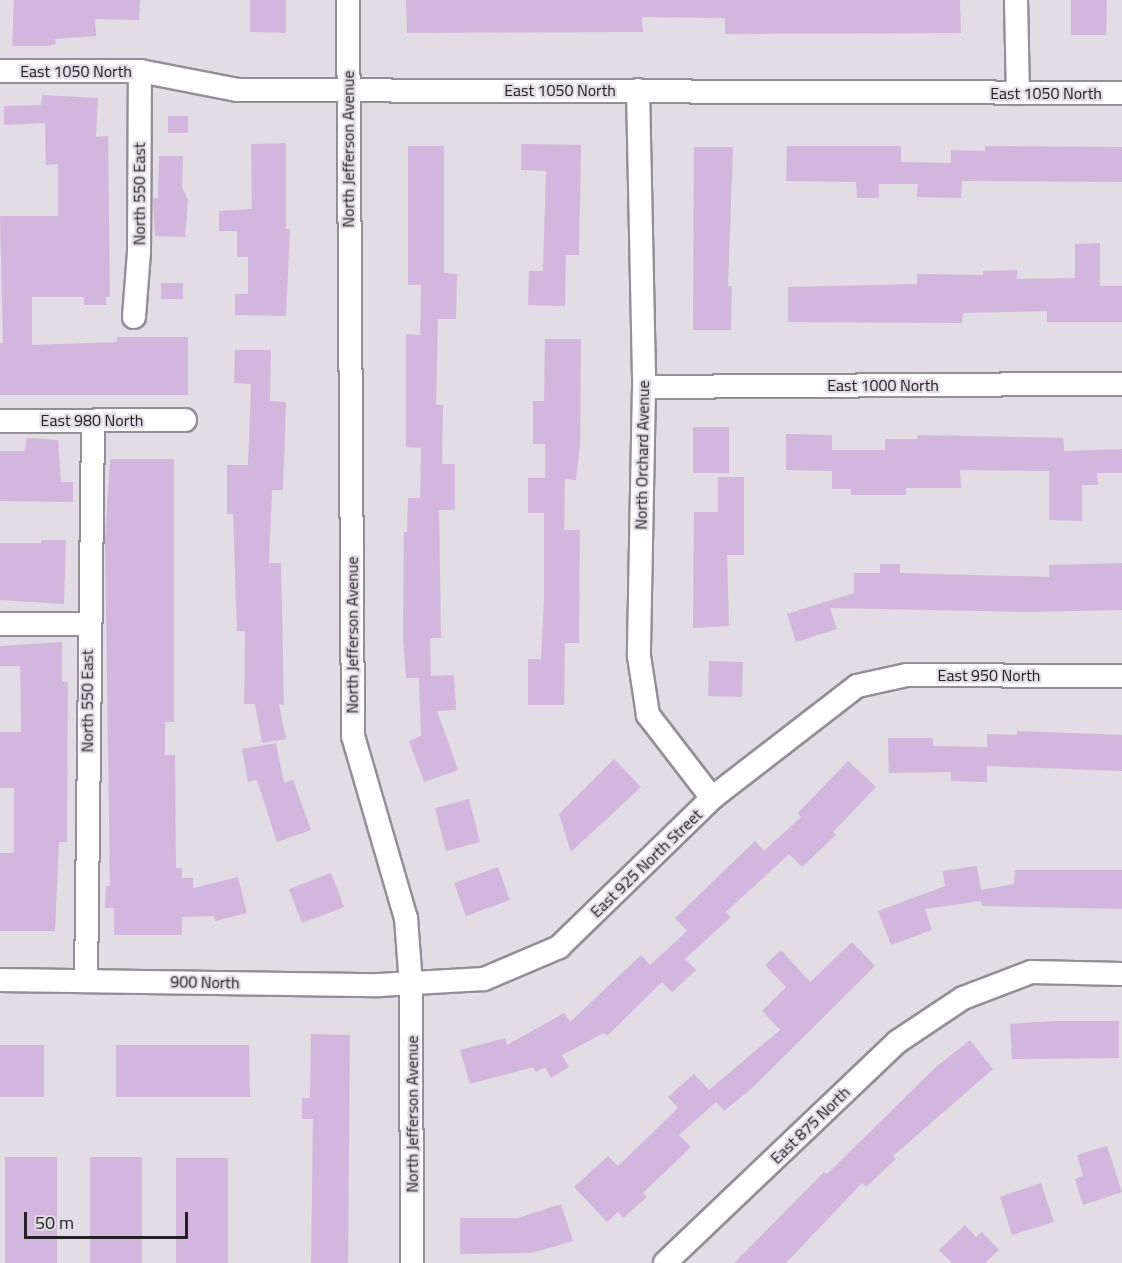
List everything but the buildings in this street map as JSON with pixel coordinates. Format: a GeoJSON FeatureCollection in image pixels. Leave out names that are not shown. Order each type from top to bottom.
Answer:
{"type":"FeatureCollection","features":[{"type":"Feature","properties":{"kind":"street","name":"North Jefferson Avenue"},"geometry":{"type":"LineString","coordinates":[[348,0],[352,736],[406,918],[411,984],[412,1263]]}},
{"type":"Feature","properties":{"kind":"street"},"geometry":{"type":"LineString","coordinates":[[1016,0],[1018,93]]}},
{"type":"Feature","properties":{"kind":"street","name":"East 1050 North"},"geometry":{"type":"LineString","coordinates":[[0,71],[140,71],[238,90],[1122,93]]}},
{"type":"Feature","properties":{"kind":"street","name":"North 550 East"},"geometry":{"type":"LineString","coordinates":[[134,317],[139,252],[140,71]]}},
{"type":"Feature","properties":{"kind":"street","name":"North Orchard Avenue"},"geometry":{"type":"LineString","coordinates":[[638,90],[644,387],[639,656],[648,715],[712,798]]}},
{"type":"Feature","properties":{"kind":"street","name":"East 1000 North"},"geometry":{"type":"LineString","coordinates":[[644,387],[1122,384]]}},
{"type":"Feature","properties":{"kind":"street","name":"East 980 North"},"geometry":{"type":"LineString","coordinates":[[0,421],[185,420]]}},
{"type":"Feature","properties":{"kind":"street","name":"North 550 East"},"geometry":{"type":"LineString","coordinates":[[86,981],[88,624],[93,421]]}},
{"type":"Feature","properties":{"kind":"street"},"geometry":{"type":"LineString","coordinates":[[0,624],[88,624]]}},
{"type":"Feature","properties":{"kind":"street","name":"East 950 North"},"geometry":{"type":"LineString","coordinates":[[856,686],[907,675],[1122,676]]}},
{"type":"Feature","properties":{"kind":"street","name":"East 925 North Street"},"geometry":{"type":"LineString","coordinates":[[411,984],[484,979],[559,947],[712,798],[856,686]]}},
{"type":"Feature","properties":{"kind":"street","name":"East 875 North"},"geometry":{"type":"LineString","coordinates":[[665,1263],[897,1042],[963,998],[1031,972],[1122,974]]}},
{"type":"Feature","properties":{"kind":"street","name":"900 North"},"geometry":{"type":"LineString","coordinates":[[0,980],[411,984]]}}]}
